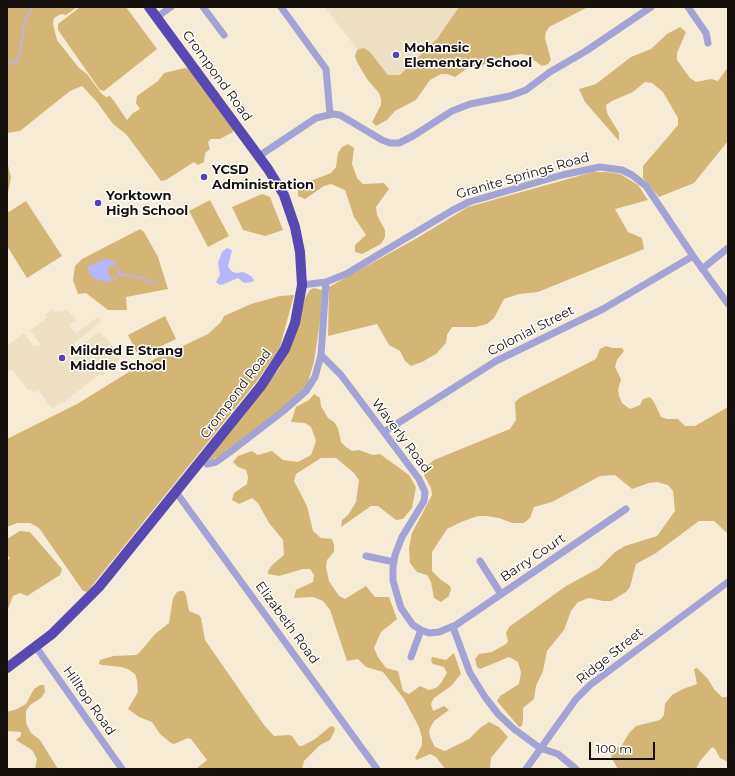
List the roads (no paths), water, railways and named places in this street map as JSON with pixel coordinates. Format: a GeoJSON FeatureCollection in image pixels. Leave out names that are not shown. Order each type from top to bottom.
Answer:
{"type":"FeatureCollection","features":[{"type":"Feature","properties":{"kind":"highway","name":"Crompond Road"},"geometry":{"type":"LineString","coordinates":[[7,668],[60,627],[88,599],[176,492],[279,360],[295,322],[302,285],[299,246],[291,214],[279,186],[259,156],[150,7]]}},
{"type":"Feature","properties":{"kind":"street"},"geometry":{"type":"LineString","coordinates":[[157,17],[172,7]]}},
{"type":"Feature","properties":{"kind":"street"},"geometry":{"type":"LineString","coordinates":[[202,7],[224,35]]}},
{"type":"Feature","properties":{"kind":"street"},"geometry":{"type":"LineString","coordinates":[[281,7],[326,69],[330,114]]}},
{"type":"Feature","properties":{"kind":"street"},"geometry":{"type":"LineString","coordinates":[[259,156],[316,118],[330,114],[340,115],[382,140],[390,143],[398,143],[413,136],[452,111],[470,104],[510,96],[526,90],[550,72],[586,51],[651,7]]}},
{"type":"Feature","properties":{"kind":"street"},"geometry":{"type":"LineString","coordinates":[[688,7],[706,33],[708,43]]}},
{"type":"Feature","properties":{"kind":"street","name":"Granite Springs Road"},"geometry":{"type":"LineString","coordinates":[[302,285],[326,282],[346,274],[461,205],[562,175],[600,167],[622,170],[640,180],[646,186],[702,269],[728,304]]}},
{"type":"Feature","properties":{"kind":"street"},"geometry":{"type":"LineString","coordinates":[[702,269],[728,248]]}},
{"type":"Feature","properties":{"kind":"street","name":"Colonial Street"},"geometry":{"type":"LineString","coordinates":[[384,432],[501,358],[603,309],[693,256]]}},
{"type":"Feature","properties":{"kind":"street"},"geometry":{"type":"LineString","coordinates":[[207,464],[216,462],[230,452],[301,395],[315,377],[321,355],[326,282]]}},
{"type":"Feature","properties":{"kind":"street","name":"Waverly Road"},"geometry":{"type":"LineString","coordinates":[[321,355],[341,375],[419,479],[425,492],[424,501],[402,536],[394,562],[393,581],[401,608],[413,625],[421,630]]}},
{"type":"Feature","properties":{"kind":"street","name":"Elizabeth Road"},"geometry":{"type":"LineString","coordinates":[[176,492],[377,769]]}},
{"type":"Feature","properties":{"kind":"street","name":"Barry Court"},"geometry":{"type":"LineString","coordinates":[[453,627],[626,509]]}},
{"type":"Feature","properties":{"kind":"street"},"geometry":{"type":"LineString","coordinates":[[366,556],[394,562]]}},
{"type":"Feature","properties":{"kind":"street"},"geometry":{"type":"LineString","coordinates":[[480,562],[501,594]]}},
{"type":"Feature","properties":{"kind":"street","name":"Ridge Street"},"geometry":{"type":"LineString","coordinates":[[526,769],[576,699],[590,685],[728,582]]}},
{"type":"Feature","properties":{"kind":"street"},"geometry":{"type":"LineString","coordinates":[[411,657],[421,630],[429,633],[440,632],[453,627],[470,673],[485,697],[514,729],[540,748],[558,754],[576,769]]}},
{"type":"Feature","properties":{"kind":"street","name":"Hilltop Road"},"geometry":{"type":"LineString","coordinates":[[36,647],[122,769]]}},
{"type":"Feature","properties":{"kind":"water"},"geometry":{"type":"Polygon","coordinates":[[[227,248],[232,250],[228,266],[231,271],[236,273],[243,272],[251,276],[254,280],[252,282],[244,283],[238,278],[220,285],[216,282],[220,275],[218,263],[222,252],[227,248]]]}},
{"type":"Feature","properties":{"kind":"water"},"geometry":{"type":"Polygon","coordinates":[[[105,259],[112,260],[119,268],[113,265],[109,267],[108,270],[110,278],[115,279],[104,282],[91,276],[87,267],[105,259]]]}},
{"type":"Feature","properties":{"kind":"waterway"},"geometry":{"type":"LineString","coordinates":[[7,65],[17,61],[20,53],[25,20],[32,7]]}},
{"type":"Feature","properties":{"kind":"waterway"},"geometry":{"type":"LineString","coordinates":[[115,279],[119,274],[118,268]]}},
{"type":"Feature","properties":{"kind":"waterway"},"geometry":{"type":"LineString","coordinates":[[119,274],[143,278],[151,283],[156,283]]}},
{"type":"Feature","properties":{"kind":"place","name":"Mohansic Elementary School"},"geometry":{"type":"Point","coordinates":[396,55]}},
{"type":"Feature","properties":{"kind":"place","name":"YCSD Administration"},"geometry":{"type":"Point","coordinates":[204,177]}},
{"type":"Feature","properties":{"kind":"place","name":"Yorktown High School"},"geometry":{"type":"Point","coordinates":[98,203]}},
{"type":"Feature","properties":{"kind":"place","name":"Mildred E Strang Middle School"},"geometry":{"type":"Point","coordinates":[62,358]}}]}
